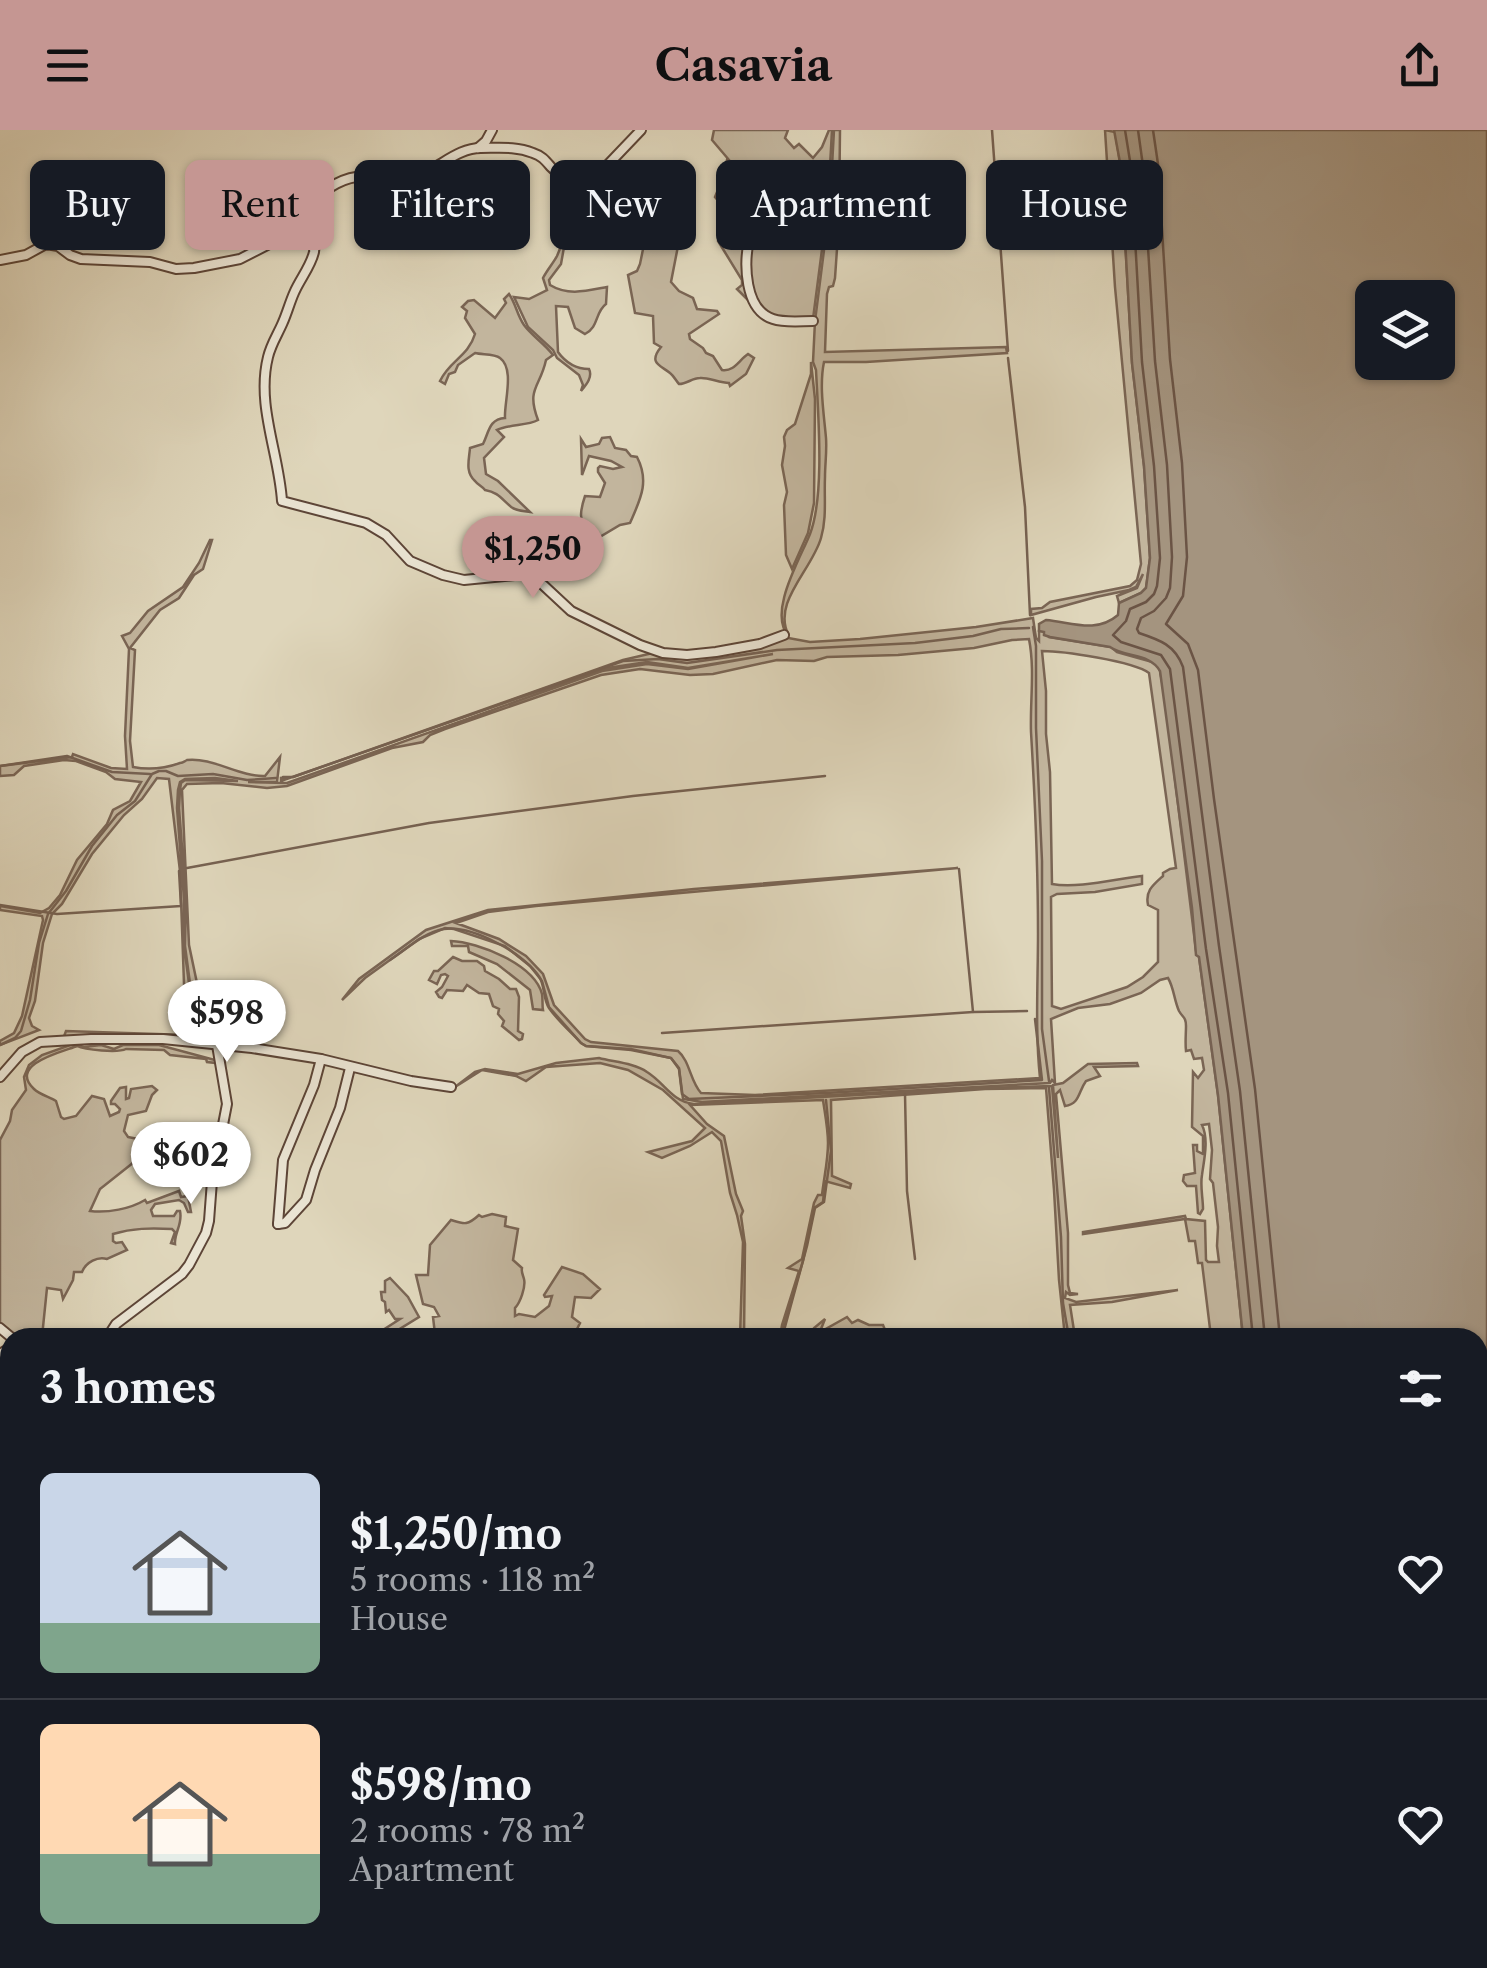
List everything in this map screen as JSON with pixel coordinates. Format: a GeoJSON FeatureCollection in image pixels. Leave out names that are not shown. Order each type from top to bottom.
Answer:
{"type":"FeatureCollection","features":[{"type":"Feature","properties":{"kind":"street"},"geometry":{"type":"LineString","coordinates":[[478,148],[492,130]]}},
{"type":"Feature","properties":{"kind":"street"},"geometry":{"type":"LineString","coordinates":[[334,186],[362,176],[420,175],[462,152],[478,148],[515,147],[544,158],[555,172],[572,178],[600,174],[642,130]]}},
{"type":"Feature","properties":{"kind":"street"},"geometry":{"type":"LineString","coordinates":[[0,260],[26,256],[46,244],[81,258],[150,262],[176,269],[240,259],[258,250]]}},
{"type":"Feature","properties":{"kind":"street"},"geometry":{"type":"LineString","coordinates":[[312,250],[274,340],[264,381],[282,501],[366,523],[386,536],[410,561],[443,576],[464,580],[524,574],[542,584],[571,611],[663,652],[716,652],[760,644],[784,634]]}},
{"type":"Feature","properties":{"kind":"street"},"geometry":{"type":"LineString","coordinates":[[747,250],[753,299],[764,315],[776,320],[814,321]]}},
{"type":"Feature","properties":{"kind":"street"},"geometry":{"type":"LineString","coordinates":[[0,1077],[22,1052],[40,1042],[163,1039],[322,1059],[410,1081],[451,1086]]}},
{"type":"Feature","properties":{"kind":"street"},"geometry":{"type":"LineString","coordinates":[[113,1328],[182,1274],[206,1233],[228,1104],[217,1045]]}},
{"type":"Feature","properties":{"kind":"street"},"geometry":{"type":"LineString","coordinates":[[322,1059],[283,1160],[278,1224],[285,1223],[306,1200],[340,1108],[350,1068]]}},
{"type":"Feature","properties":{"kind":"shaded area"},"geometry":{"type":"Polygon","coordinates":[[[714,130],[788,130],[785,138],[794,148],[799,144],[813,158],[832,130],[830,160],[729,160],[712,140],[714,130]]]}},
{"type":"Feature","properties":{"kind":"shaded area"},"geometry":{"type":"Polygon","coordinates":[[[834,130],[840,130],[840,160],[832,160],[834,130]]]}},
{"type":"Feature","properties":{"kind":"shaded area"},"geometry":{"type":"Polygon","coordinates":[[[1105,130],[1115,132],[1120,160],[1107,160],[1105,130]]]}},
{"type":"Feature","properties":{"kind":"shaded area"},"geometry":{"type":"Polygon","coordinates":[[[559,250],[564,250],[550,285],[570,292],[607,287],[606,304],[585,334],[575,328],[568,307],[556,306],[558,352],[572,365],[590,372],[581,391],[579,375],[528,327],[514,297],[529,299],[547,290],[543,278],[559,250]]]}},
{"type":"Feature","properties":{"kind":"shaded area"},"geometry":{"type":"Polygon","coordinates":[[[643,250],[677,250],[671,282],[693,298],[697,309],[719,314],[689,334],[690,339],[713,356],[722,370],[733,367],[748,354],[754,358],[746,374],[730,386],[703,378],[679,384],[659,365],[655,360],[661,347],[654,343],[653,316],[635,313],[628,275],[637,271],[643,250]]]}},
{"type":"Feature","properties":{"kind":"shaded area"},"geometry":{"type":"Polygon","coordinates":[[[724,250],[751,250],[747,277],[759,311],[737,289],[742,280],[724,250]]]}},
{"type":"Feature","properties":{"kind":"shaded area"},"geometry":{"type":"Polygon","coordinates":[[[750,250],[822,250],[813,319],[773,316],[761,307],[750,281],[750,250]]]}},
{"type":"Feature","properties":{"kind":"shaded area"},"geometry":{"type":"Polygon","coordinates":[[[824,250],[837,250],[835,278],[827,294],[825,352],[1006,347],[1007,353],[824,362],[824,523],[816,550],[785,611],[789,636],[783,626],[783,601],[810,534],[818,498],[815,321],[824,250]]]}},
{"type":"Feature","properties":{"kind":"shaded area"},"geometry":{"type":"Polygon","coordinates":[[[1113,250],[1126,250],[1150,558],[1146,588],[1119,603],[1117,596],[1137,588],[1143,574],[1136,587],[1129,590],[1031,615],[1031,609],[1050,602],[1130,586],[1137,580],[1141,564],[1113,250]]]}},
{"type":"Feature","properties":{"kind":"shaded area"},"geometry":{"type":"Polygon","coordinates":[[[509,294],[524,325],[553,355],[546,360],[534,394],[538,420],[497,430],[504,437],[484,458],[486,474],[530,512],[513,508],[485,490],[469,470],[470,448],[483,444],[493,424],[505,418],[508,378],[504,363],[495,355],[475,353],[449,374],[445,384],[440,381],[475,334],[462,307],[474,300],[495,318],[509,294]]]}},
{"type":"Feature","properties":{"kind":"shaded area"},"geometry":{"type":"Polygon","coordinates":[[[811,362],[815,399],[814,503],[808,533],[792,569],[786,555],[784,437],[795,424],[811,362]]]}},
{"type":"Feature","properties":{"kind":"shaded area"},"geometry":{"type":"Polygon","coordinates":[[[610,437],[615,448],[637,457],[643,483],[630,523],[598,538],[582,525],[585,496],[600,497],[605,483],[598,472],[600,466],[622,467],[589,456],[582,475],[581,439],[586,447],[610,437]]]}},
{"type":"Feature","properties":{"kind":"shaded area"},"geometry":{"type":"Polygon","coordinates":[[[212,540],[203,569],[194,575],[179,598],[160,610],[130,648],[135,650],[130,741],[133,767],[157,768],[197,760],[265,776],[280,757],[277,782],[248,782],[287,783],[602,671],[647,664],[688,669],[773,654],[688,668],[647,662],[601,669],[337,761],[623,660],[657,652],[675,656],[783,637],[810,642],[860,639],[1033,618],[1039,641],[1039,631],[1044,631],[1049,637],[1111,647],[1156,663],[1165,698],[1218,1095],[1242,1328],[1210,1328],[1202,1263],[1198,1263],[1195,1241],[1189,1241],[1185,1219],[1083,1234],[1185,1216],[1205,1221],[1206,1260],[1219,1262],[1209,1124],[1202,1125],[1206,1143],[1200,1214],[1196,1186],[1187,1186],[1183,1181],[1184,1175],[1195,1173],[1193,1145],[1203,1154],[1203,1136],[1192,1127],[1193,1072],[1198,1078],[1204,1070],[1202,1058],[1194,1059],[1191,1050],[1186,1051],[1185,1021],[1168,978],[1110,1004],[1078,1008],[1051,1019],[1055,1083],[1052,1080],[702,1102],[683,1099],[679,1068],[671,1058],[581,1043],[549,1007],[542,981],[530,966],[505,946],[454,929],[445,928],[419,939],[342,1000],[359,979],[426,930],[488,910],[958,868],[536,906],[488,912],[456,923],[499,939],[526,956],[543,974],[554,1005],[585,1039],[678,1051],[701,1093],[755,1095],[1040,1078],[1029,639],[898,655],[777,660],[713,674],[640,669],[601,675],[445,729],[423,742],[392,748],[287,786],[187,784],[182,790],[189,945],[200,1020],[243,1038],[244,1046],[191,1036],[193,1006],[185,946],[180,790],[185,780],[238,781],[215,778],[185,779],[180,782],[178,790],[184,946],[192,1006],[188,1039],[63,1039],[66,1031],[187,1035],[180,871],[169,779],[157,778],[92,854],[52,914],[29,1018],[39,1030],[0,1045],[0,1041],[14,1033],[22,1016],[43,920],[42,916],[0,910],[0,906],[40,913],[49,908],[113,810],[130,801],[141,782],[115,779],[76,761],[24,766],[14,775],[0,776],[0,766],[73,754],[111,768],[127,769],[129,649],[122,636],[130,633],[148,611],[183,587],[212,540]],[[1042,651],[1052,884],[1142,876],[1142,884],[1051,897],[1052,1006],[1061,1009],[1127,987],[1158,962],[1158,910],[1148,905],[1148,896],[1163,873],[1176,868],[1149,673],[1080,655],[1042,651]]]}},
{"type":"Feature","properties":{"kind":"shaded area"},"geometry":{"type":"Polygon","coordinates":[[[451,941],[490,950],[517,964],[537,983],[543,1010],[533,1009],[530,990],[497,964],[469,952],[468,946],[452,946],[451,941]]]}},
{"type":"Feature","properties":{"kind":"shaded area"},"geometry":{"type":"Polygon","coordinates":[[[453,957],[477,961],[510,989],[516,989],[518,1031],[523,1034],[522,1039],[502,1026],[504,1021],[489,994],[467,985],[463,991],[447,990],[439,997],[436,992],[448,976],[441,975],[437,984],[429,980],[434,971],[453,957]]]}},
{"type":"Feature","properties":{"kind":"shaded area"},"geometry":{"type":"Polygon","coordinates":[[[73,1044],[114,1049],[123,1045],[159,1045],[216,1063],[170,1055],[164,1050],[109,1051],[77,1046],[41,1060],[28,1072],[34,1089],[56,1101],[64,1119],[76,1116],[92,1096],[104,1099],[110,1116],[119,1112],[111,1101],[120,1088],[126,1087],[126,1099],[131,1089],[152,1086],[157,1090],[146,1111],[128,1115],[124,1131],[128,1137],[152,1143],[165,1155],[148,1151],[100,1189],[90,1211],[119,1210],[179,1191],[181,1197],[188,1196],[191,1212],[179,1200],[155,1204],[153,1216],[174,1216],[180,1211],[175,1244],[171,1243],[175,1232],[172,1229],[113,1234],[113,1241],[122,1242],[127,1250],[93,1261],[82,1272],[74,1272],[63,1299],[61,1290],[47,1288],[43,1328],[1,1328],[0,1140],[12,1110],[26,1090],[24,1077],[29,1065],[42,1055],[73,1044]]]}},
{"type":"Feature","properties":{"kind":"shaded area"},"geometry":{"type":"Polygon","coordinates":[[[599,1058],[630,1065],[694,1104],[1052,1086],[1058,1158],[1053,1085],[1063,1083],[1088,1064],[1137,1063],[1138,1066],[1094,1067],[1100,1076],[1086,1081],[1070,1105],[1065,1106],[1060,1090],[1056,1094],[1068,1233],[1068,1285],[1070,1293],[1078,1294],[1070,1295],[1066,1292],[1065,1298],[1076,1302],[1178,1290],[1070,1305],[1074,1328],[1064,1328],[1046,1088],[831,1100],[832,1176],[851,1184],[850,1188],[825,1181],[823,1202],[814,1208],[803,1261],[782,1328],[799,1271],[788,1268],[802,1259],[814,1203],[822,1195],[828,1143],[823,1100],[690,1105],[724,1136],[743,1211],[744,1328],[740,1328],[743,1242],[721,1141],[712,1132],[662,1158],[648,1152],[692,1141],[705,1128],[663,1090],[628,1070],[600,1063],[546,1067],[526,1081],[482,1070],[455,1087],[475,1072],[485,1069],[518,1074],[556,1063],[599,1058]]]}},
{"type":"Feature","properties":{"kind":"shaded area"},"geometry":{"type":"Polygon","coordinates":[[[482,1217],[506,1217],[505,1226],[518,1229],[513,1260],[522,1268],[524,1282],[515,1316],[535,1317],[549,1306],[552,1296],[544,1295],[562,1267],[583,1274],[600,1289],[591,1298],[575,1297],[572,1317],[580,1323],[578,1328],[434,1328],[433,1317],[439,1316],[434,1307],[423,1304],[416,1275],[428,1275],[430,1245],[451,1220],[465,1223],[482,1217]]]}},
{"type":"Feature","properties":{"kind":"shaded area"},"geometry":{"type":"Polygon","coordinates":[[[390,1278],[408,1297],[419,1317],[401,1328],[386,1328],[400,1319],[395,1319],[389,1310],[386,1312],[381,1292],[385,1292],[385,1281],[390,1278]]]}},
{"type":"Feature","properties":{"kind":"shaded area"},"geometry":{"type":"Polygon","coordinates":[[[847,1317],[852,1323],[858,1320],[884,1328],[827,1328],[847,1317]]]}},
{"type":"Feature","properties":{"kind":"water"},"geometry":{"type":"Polygon","coordinates":[[[1114,130],[1487,130],[1487,1328],[1242,1328],[1218,1095],[1160,671],[1144,658],[1110,647],[1050,637],[1039,631],[1039,624],[1046,620],[1083,625],[1110,621],[1118,615],[1119,603],[1146,588],[1150,558],[1132,363],[1126,250],[1163,250],[1163,160],[1120,160],[1114,130]]]}},
{"type":"Feature","properties":{"kind":"waterway"},"geometry":{"type":"LineString","coordinates":[[992,130],[1008,351]]}},
{"type":"Feature","properties":{"kind":"waterway"},"geometry":{"type":"LineString","coordinates":[[1008,358],[1025,507],[1030,615]]}},
{"type":"Feature","properties":{"kind":"waterway"},"geometry":{"type":"LineString","coordinates":[[1033,627],[1042,861],[1042,1029],[1049,1081]]}},
{"type":"Feature","properties":{"kind":"waterway"},"geometry":{"type":"LineString","coordinates":[[283,777],[293,777],[623,661],[658,659],[687,663],[777,650],[915,643],[1029,628]]}},
{"type":"Feature","properties":{"kind":"waterway"},"geometry":{"type":"LineString","coordinates":[[0,766],[67,756],[112,772],[150,774]]}},
{"type":"Feature","properties":{"kind":"waterway"},"geometry":{"type":"LineString","coordinates":[[0,1045],[21,1031],[48,914],[92,846],[117,815],[135,801],[152,774],[166,771],[178,776],[276,778]]}},
{"type":"Feature","properties":{"kind":"waterway"},"geometry":{"type":"LineString","coordinates":[[187,868],[429,823],[825,776]]}},
{"type":"Feature","properties":{"kind":"waterway"},"geometry":{"type":"LineString","coordinates":[[959,869],[973,1012],[1027,1011]]}},
{"type":"Feature","properties":{"kind":"waterway"},"geometry":{"type":"LineString","coordinates":[[0,905],[57,914],[181,906],[179,871]]}},
{"type":"Feature","properties":{"kind":"waterway"},"geometry":{"type":"LineString","coordinates":[[390,960],[422,937],[444,929],[483,936],[533,969],[542,982],[549,1008],[581,1043],[671,1058],[679,1069],[682,1094],[689,1099],[1042,1080],[1035,1019]]}},
{"type":"Feature","properties":{"kind":"waterway"},"geometry":{"type":"LineString","coordinates":[[662,1033],[973,1012]]}},
{"type":"Feature","properties":{"kind":"waterway"},"geometry":{"type":"LineString","coordinates":[[1049,1088],[1067,1328]]}},
{"type":"Feature","properties":{"kind":"waterway"},"geometry":{"type":"LineString","coordinates":[[905,1094],[907,1191],[915,1259]]}},
{"type":"Feature","properties":{"kind":"waterway"},"geometry":{"type":"LineString","coordinates":[[785,1328],[815,1208],[824,1202],[831,1151],[826,1100]]}}]}
